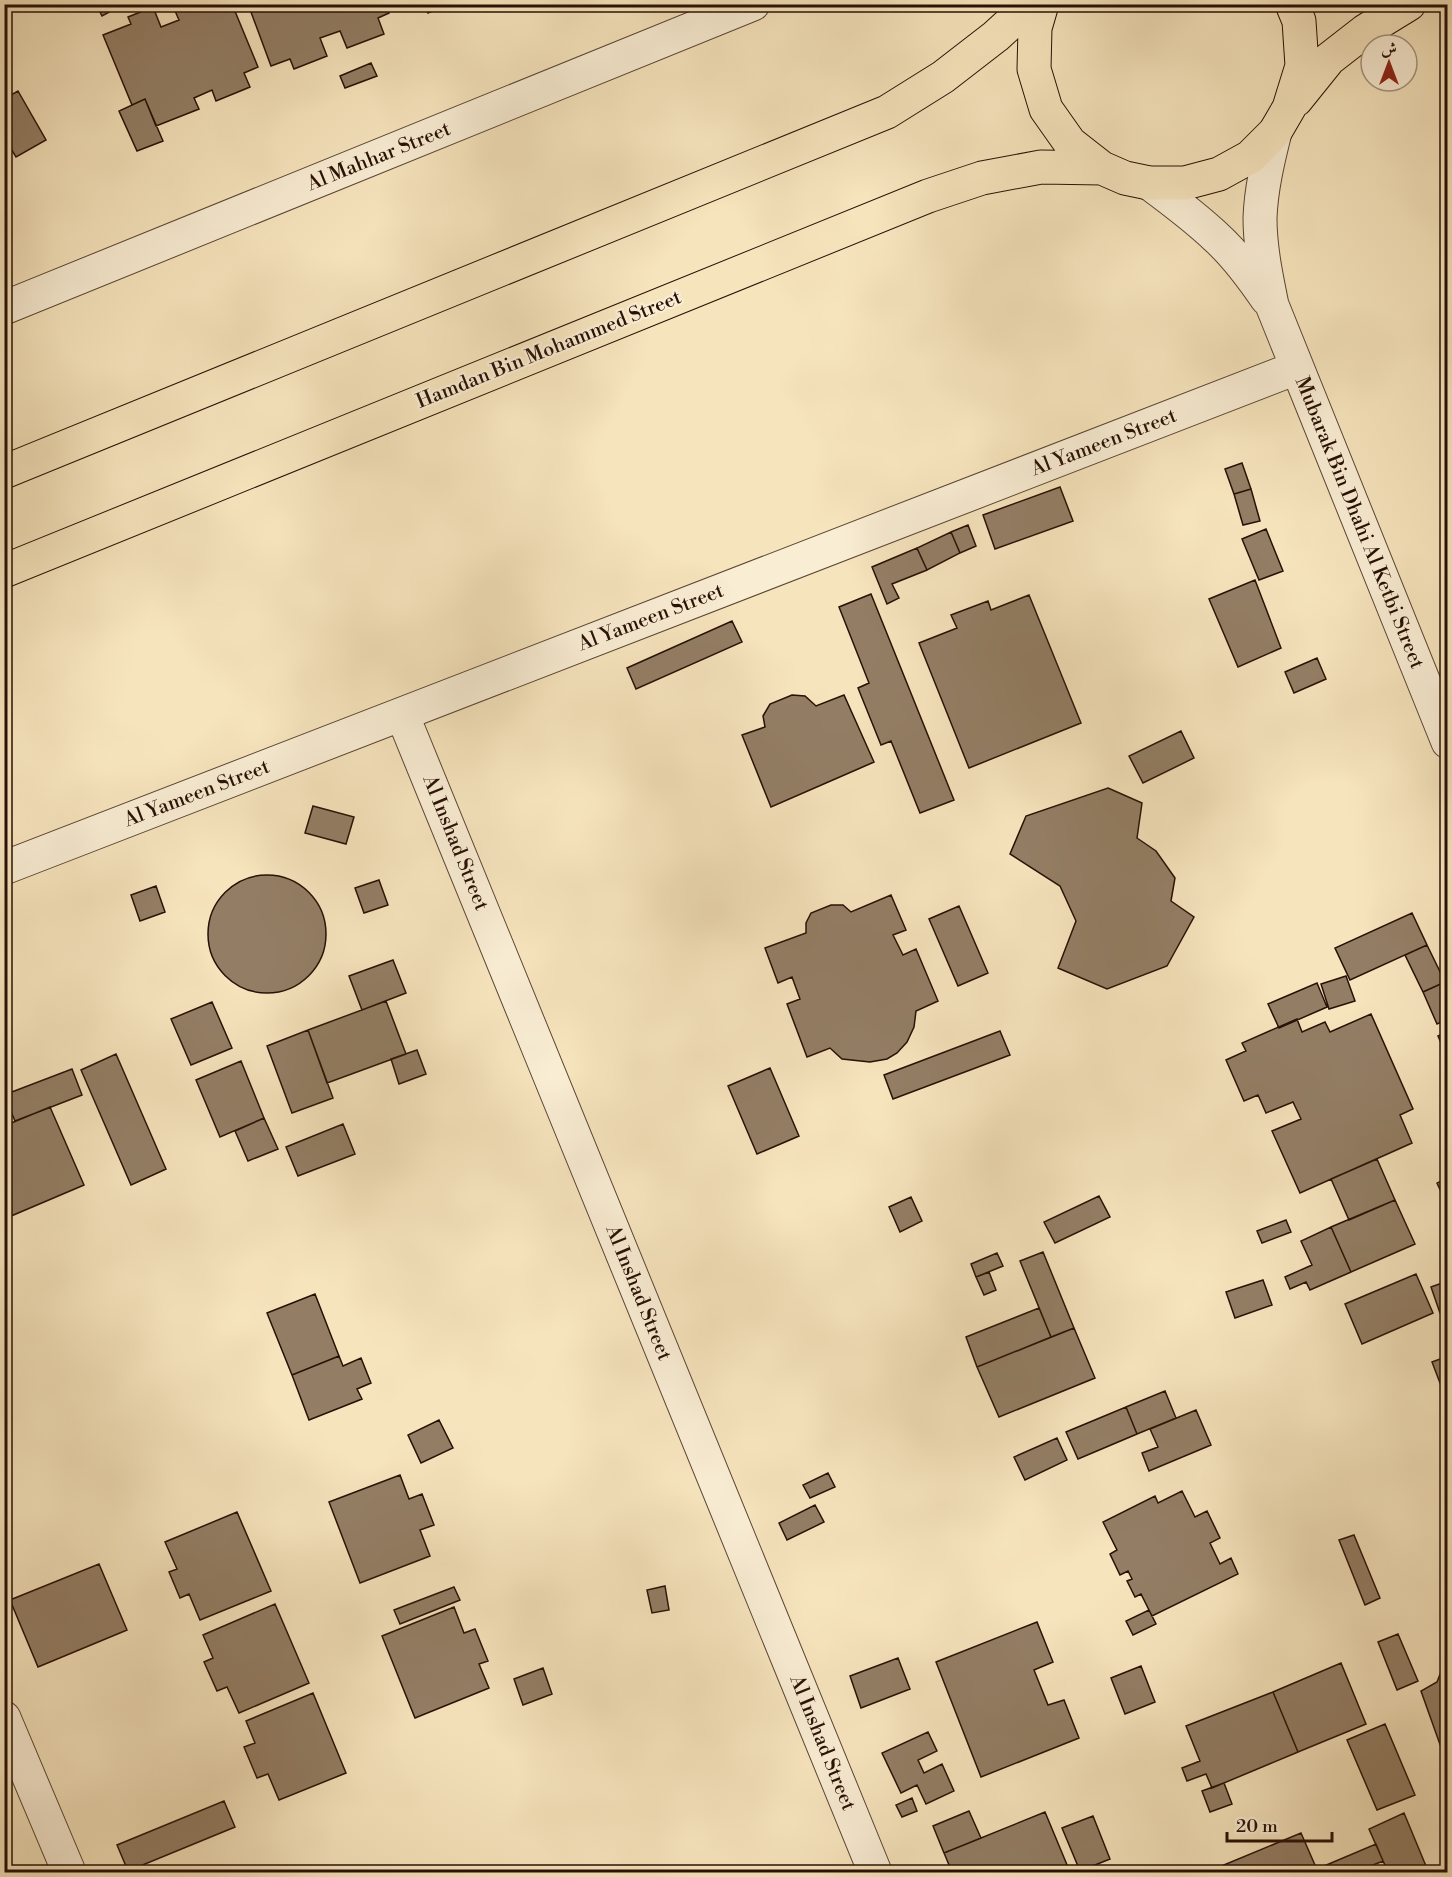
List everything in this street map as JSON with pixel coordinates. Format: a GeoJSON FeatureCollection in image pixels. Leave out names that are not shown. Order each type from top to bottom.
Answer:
{"type":"FeatureCollection","features":[{"type":"Feature","properties":{"kind":"main road"},"geometry":{"type":"LineString","coordinates":[[4,472],[886,112],[943,77],[996,36],[1030,4]]}},
{"type":"Feature","properties":{"kind":"main road"},"geometry":{"type":"LineString","coordinates":[[1042,4],[1035,28],[1034,69],[1046,109],[1070,143],[1102,168],[1125,178],[1149,183],[1185,183],[1219,174],[1250,157],[1329,59],[1365,31],[1409,4]]}},
{"type":"Feature","properties":{"kind":"main road"},"geometry":{"type":"LineString","coordinates":[[1282,120],[1302,66],[1299,21],[1292,4]]}},
{"type":"Feature","properties":{"kind":"main road","name":"Hamdan Bin Mohammed Street"},"geometry":{"type":"LineString","coordinates":[[4,571],[928,196],[982,178],[1041,167],[1102,168]]}},
{"type":"Feature","properties":{"kind":"street","name":"Al Mahhar Street"},"geometry":{"type":"LineString","coordinates":[[4,308],[753,4]]}},
{"type":"Feature","properties":{"kind":"street","name":"Mubarak Bin Dhahi Al Ketbi Street"},"geometry":{"type":"LineString","coordinates":[[1282,120],[1265,174],[1260,218],[1263,262],[1272,305],[1296,368],[1436,678],[1448,742]]}},
{"type":"Feature","properties":{"kind":"street","name":"Mubarak Bin Dhahi Al Ketbi Street"},"geometry":{"type":"LineString","coordinates":[[1149,183],[1217,238],[1247,270],[1272,305]]}},
{"type":"Feature","properties":{"kind":"street","name":"Al Yameen Street"},"geometry":{"type":"LineString","coordinates":[[4,868],[1296,368]]}},
{"type":"Feature","properties":{"kind":"street","name":"Al Inshad Street"},"geometry":{"type":"LineString","coordinates":[[402,714],[874,1872]]}},
{"type":"Feature","properties":{"kind":"street"},"geometry":{"type":"LineString","coordinates":[[4,1718],[69,1872]]}},
{"type":"Feature","properties":{"kind":"building"},"geometry":{"type":"Polygon","coordinates":[[[96,4],[124,4],[102,16],[96,4]]]}},
{"type":"Feature","properties":{"kind":"building"},"geometry":{"type":"Polygon","coordinates":[[[172,4],[232,4],[258,67],[244,73],[250,87],[216,101],[212,90],[194,98],[199,109],[156,126],[145,99],[132,105],[103,35],[131,24],[128,17],[153,7],[161,27],[179,20],[172,4]]]}},
{"type":"Feature","properties":{"kind":"building"},"geometry":{"type":"Polygon","coordinates":[[[248,4],[386,4],[389,13],[378,18],[384,34],[347,48],[340,31],[320,38],[327,56],[294,69],[290,59],[271,66],[248,4]]]}},
{"type":"Feature","properties":{"kind":"building"},"geometry":{"type":"Polygon","coordinates":[[[424,4],[448,4],[428,13],[424,4]]]}},
{"type":"Feature","properties":{"kind":"building"},"geometry":{"type":"Polygon","coordinates":[[[371,63],[377,76],[345,88],[340,76],[371,63]]]}},
{"type":"Feature","properties":{"kind":"building"},"geometry":{"type":"Polygon","coordinates":[[[18,91],[46,140],[16,157],[4,137],[4,99],[18,91]]]}},
{"type":"Feature","properties":{"kind":"building"},"geometry":{"type":"Polygon","coordinates":[[[145,99],[163,141],[137,151],[119,111],[145,99]]]}},
{"type":"Feature","properties":{"kind":"building"},"geometry":{"type":"Polygon","coordinates":[[[1242,463],[1251,489],[1234,494],[1225,469],[1242,463]]]}},
{"type":"Feature","properties":{"kind":"building"},"geometry":{"type":"Polygon","coordinates":[[[1060,487],[1073,521],[995,549],[983,515],[1060,487]]]}},
{"type":"Feature","properties":{"kind":"building"},"geometry":{"type":"Polygon","coordinates":[[[1251,489],[1260,521],[1243,525],[1234,494],[1251,489]]]}},
{"type":"Feature","properties":{"kind":"building"},"geometry":{"type":"Polygon","coordinates":[[[968,525],[976,546],[960,553],[951,532],[968,525]]]}},
{"type":"Feature","properties":{"kind":"building"},"geometry":{"type":"Polygon","coordinates":[[[1266,529],[1283,571],[1259,580],[1242,539],[1266,529]]]}},
{"type":"Feature","properties":{"kind":"building"},"geometry":{"type":"Polygon","coordinates":[[[951,532],[960,553],[927,570],[917,548],[951,532]]]}},
{"type":"Feature","properties":{"kind":"building"},"geometry":{"type":"Polygon","coordinates":[[[917,548],[927,570],[892,584],[899,598],[887,604],[872,567],[917,548]]]}},
{"type":"Feature","properties":{"kind":"building"},"geometry":{"type":"Polygon","coordinates":[[[1255,580],[1281,648],[1238,667],[1209,599],[1255,580]]]}},
{"type":"Feature","properties":{"kind":"building"},"geometry":{"type":"Polygon","coordinates":[[[871,594],[954,800],[920,813],[891,741],[881,745],[858,688],[869,683],[839,607],[871,594]]]}},
{"type":"Feature","properties":{"kind":"building"},"geometry":{"type":"Polygon","coordinates":[[[1029,595],[1081,723],[969,768],[919,643],[957,628],[951,615],[988,601],[991,610],[1029,595]]]}},
{"type":"Feature","properties":{"kind":"building"},"geometry":{"type":"Polygon","coordinates":[[[732,621],[742,642],[636,689],[627,668],[732,621]]]}},
{"type":"Feature","properties":{"kind":"building"},"geometry":{"type":"Polygon","coordinates":[[[1317,658],[1326,679],[1294,693],[1285,672],[1317,658]]]}},
{"type":"Feature","properties":{"kind":"building"},"geometry":{"type":"Polygon","coordinates":[[[792,695],[805,696],[816,706],[844,695],[874,762],[771,807],[742,735],[765,727],[763,716],[770,704],[792,695]]]}},
{"type":"Feature","properties":{"kind":"building"},"geometry":{"type":"Polygon","coordinates":[[[1181,731],[1194,758],[1143,783],[1129,756],[1181,731]]]}},
{"type":"Feature","properties":{"kind":"building"},"geometry":{"type":"Polygon","coordinates":[[[1108,788],[1142,803],[1137,838],[1156,851],[1175,878],[1171,901],[1194,917],[1167,966],[1107,989],[1058,968],[1076,921],[1060,886],[1010,854],[1026,816],[1108,788]]]}},
{"type":"Feature","properties":{"kind":"building"},"geometry":{"type":"Polygon","coordinates":[[[313,806],[354,817],[346,844],[305,833],[313,806]]]}},
{"type":"Feature","properties":{"kind":"building"},"geometry":{"type":"Polygon","coordinates":[[[267,875],[290,880],[309,892],[321,911],[326,934],[321,957],[309,976],[290,988],[267,993],[244,988],[225,976],[213,957],[208,934],[213,911],[225,892],[244,880],[267,875]]]}},
{"type":"Feature","properties":{"kind":"building"},"geometry":{"type":"Polygon","coordinates":[[[379,880],[388,905],[364,913],[355,888],[379,880]]]}},
{"type":"Feature","properties":{"kind":"building"},"geometry":{"type":"Polygon","coordinates":[[[156,886],[165,912],[140,921],[131,895],[156,886]]]}},
{"type":"Feature","properties":{"kind":"building"},"geometry":{"type":"Polygon","coordinates":[[[891,895],[906,930],[893,935],[903,955],[916,949],[938,1001],[916,1011],[914,1027],[907,1042],[897,1053],[887,1059],[870,1062],[842,1059],[830,1048],[807,1057],[787,1004],[800,999],[792,977],[778,983],[765,948],[806,933],[806,923],[811,913],[831,905],[843,905],[851,912],[891,895]]]}},
{"type":"Feature","properties":{"kind":"building"},"geometry":{"type":"Polygon","coordinates":[[[959,906],[988,973],[958,986],[929,919],[959,906]]]}},
{"type":"Feature","properties":{"kind":"building"},"geometry":{"type":"Polygon","coordinates":[[[1412,913],[1427,945],[1350,980],[1335,948],[1412,913]]]}},
{"type":"Feature","properties":{"kind":"building"},"geometry":{"type":"Polygon","coordinates":[[[1427,945],[1445,982],[1423,992],[1405,955],[1427,945]]]}},
{"type":"Feature","properties":{"kind":"building"},"geometry":{"type":"Polygon","coordinates":[[[393,960],[406,993],[362,1010],[349,976],[393,960]]]}},
{"type":"Feature","properties":{"kind":"building"},"geometry":{"type":"Polygon","coordinates":[[[1346,976],[1355,1001],[1329,1009],[1321,984],[1346,976]]]}},
{"type":"Feature","properties":{"kind":"building"},"geometry":{"type":"Polygon","coordinates":[[[1445,982],[1448,988],[1448,1019],[1437,1024],[1423,992],[1445,982]]]}},
{"type":"Feature","properties":{"kind":"building"},"geometry":{"type":"Polygon","coordinates":[[[1317,983],[1327,1007],[1279,1028],[1268,1004],[1317,983]]]}},
{"type":"Feature","properties":{"kind":"building"},"geometry":{"type":"Polygon","coordinates":[[[386,1001],[406,1054],[327,1083],[308,1030],[386,1001]]]}},
{"type":"Feature","properties":{"kind":"building"},"geometry":{"type":"Polygon","coordinates":[[[212,1002],[232,1048],[191,1065],[171,1019],[212,1002]]]}},
{"type":"Feature","properties":{"kind":"building"},"geometry":{"type":"Polygon","coordinates":[[[1371,1014],[1413,1109],[1400,1115],[1412,1143],[1300,1193],[1272,1131],[1301,1119],[1293,1102],[1266,1113],[1258,1095],[1244,1101],[1226,1060],[1246,1051],[1242,1043],[1297,1019],[1302,1032],[1325,1022],[1330,1032],[1371,1014]]]}},
{"type":"Feature","properties":{"kind":"building"},"geometry":{"type":"Polygon","coordinates":[[[308,1030],[333,1098],[292,1113],[267,1046],[308,1030]]]}},
{"type":"Feature","properties":{"kind":"building"},"geometry":{"type":"Polygon","coordinates":[[[1000,1031],[1010,1055],[893,1099],[884,1075],[1000,1031]]]}},
{"type":"Feature","properties":{"kind":"building"},"geometry":{"type":"Polygon","coordinates":[[[1448,1032],[1448,1059],[1438,1036],[1448,1032]]]}},
{"type":"Feature","properties":{"kind":"building"},"geometry":{"type":"Polygon","coordinates":[[[417,1050],[426,1074],[399,1084],[391,1059],[417,1050]]]}},
{"type":"Feature","properties":{"kind":"building"},"geometry":{"type":"Polygon","coordinates":[[[116,1054],[166,1169],[131,1185],[81,1070],[116,1054]]]}},
{"type":"Feature","properties":{"kind":"building"},"geometry":{"type":"Polygon","coordinates":[[[241,1061],[264,1118],[220,1137],[196,1080],[241,1061]]]}},
{"type":"Feature","properties":{"kind":"building"},"geometry":{"type":"Polygon","coordinates":[[[770,1068],[799,1136],[757,1154],[728,1086],[770,1068]]]}},
{"type":"Feature","properties":{"kind":"building"},"geometry":{"type":"Polygon","coordinates":[[[72,1069],[82,1095],[15,1121],[4,1095],[72,1069]]]}},
{"type":"Feature","properties":{"kind":"building"},"geometry":{"type":"Polygon","coordinates":[[[50,1107],[84,1185],[4,1219],[4,1126],[50,1107]]]}},
{"type":"Feature","properties":{"kind":"building"},"geometry":{"type":"Polygon","coordinates":[[[264,1118],[278,1149],[248,1161],[235,1131],[264,1118]]]}},
{"type":"Feature","properties":{"kind":"building"},"geometry":{"type":"Polygon","coordinates":[[[343,1124],[355,1154],[298,1176],[286,1147],[343,1124]]]}},
{"type":"Feature","properties":{"kind":"building"},"geometry":{"type":"Polygon","coordinates":[[[1377,1159],[1395,1200],[1349,1220],[1331,1179],[1377,1159]]]}},
{"type":"Feature","properties":{"kind":"building"},"geometry":{"type":"Polygon","coordinates":[[[1448,1178],[1448,1207],[1437,1183],[1448,1178]]]}},
{"type":"Feature","properties":{"kind":"building"},"geometry":{"type":"Polygon","coordinates":[[[1099,1196],[1110,1217],[1055,1243],[1044,1222],[1099,1196]]]}},
{"type":"Feature","properties":{"kind":"building"},"geometry":{"type":"Polygon","coordinates":[[[911,1197],[922,1221],[900,1232],[889,1207],[911,1197]]]}},
{"type":"Feature","properties":{"kind":"building"},"geometry":{"type":"Polygon","coordinates":[[[1395,1200],[1415,1244],[1351,1272],[1331,1227],[1395,1200]]]}},
{"type":"Feature","properties":{"kind":"building"},"geometry":{"type":"Polygon","coordinates":[[[1286,1220],[1291,1232],[1262,1243],[1257,1231],[1286,1220]]]}},
{"type":"Feature","properties":{"kind":"building"},"geometry":{"type":"Polygon","coordinates":[[[1331,1227],[1351,1272],[1310,1290],[1306,1282],[1290,1289],[1285,1277],[1312,1265],[1301,1241],[1331,1227]]]}},
{"type":"Feature","properties":{"kind":"building"},"geometry":{"type":"Polygon","coordinates":[[[1043,1252],[1074,1328],[1051,1337],[1020,1261],[1043,1252]]]}},
{"type":"Feature","properties":{"kind":"building"},"geometry":{"type":"Polygon","coordinates":[[[997,1253],[1003,1266],[976,1277],[971,1264],[997,1253]]]}},
{"type":"Feature","properties":{"kind":"building"},"geometry":{"type":"Polygon","coordinates":[[[989,1272],[996,1290],[984,1295],[976,1277],[989,1272]]]}},
{"type":"Feature","properties":{"kind":"building"},"geometry":{"type":"Polygon","coordinates":[[[1416,1274],[1433,1313],[1362,1344],[1345,1304],[1416,1274]]]}},
{"type":"Feature","properties":{"kind":"building"},"geometry":{"type":"Polygon","coordinates":[[[1263,1280],[1272,1305],[1235,1318],[1226,1292],[1263,1280]]]}},
{"type":"Feature","properties":{"kind":"building"},"geometry":{"type":"Polygon","coordinates":[[[1445,1282],[1448,1289],[1448,1311],[1440,1313],[1431,1287],[1445,1282]]]}},
{"type":"Feature","properties":{"kind":"building"},"geometry":{"type":"Polygon","coordinates":[[[315,1294],[339,1356],[292,1375],[267,1313],[315,1294]]]}},
{"type":"Feature","properties":{"kind":"building"},"geometry":{"type":"Polygon","coordinates":[[[1039,1308],[1051,1337],[977,1367],[966,1337],[1039,1308]]]}},
{"type":"Feature","properties":{"kind":"building"},"geometry":{"type":"Polygon","coordinates":[[[1074,1328],[1095,1378],[999,1417],[977,1367],[1074,1328]]]}},
{"type":"Feature","properties":{"kind":"building"},"geometry":{"type":"Polygon","coordinates":[[[339,1356],[343,1366],[361,1358],[371,1383],[357,1389],[362,1399],[309,1420],[292,1375],[339,1356]]]}},
{"type":"Feature","properties":{"kind":"building"},"geometry":{"type":"Polygon","coordinates":[[[1448,1356],[1448,1404],[1432,1362],[1448,1356]]]}},
{"type":"Feature","properties":{"kind":"building"},"geometry":{"type":"Polygon","coordinates":[[[1165,1391],[1176,1418],[1137,1434],[1126,1407],[1165,1391]]]}},
{"type":"Feature","properties":{"kind":"building"},"geometry":{"type":"Polygon","coordinates":[[[1126,1407],[1137,1434],[1078,1459],[1066,1432],[1126,1407]]]}},
{"type":"Feature","properties":{"kind":"building"},"geometry":{"type":"Polygon","coordinates":[[[1196,1410],[1211,1445],[1149,1471],[1142,1453],[1158,1447],[1150,1429],[1196,1410]]]}},
{"type":"Feature","properties":{"kind":"building"},"geometry":{"type":"Polygon","coordinates":[[[439,1420],[453,1448],[421,1463],[408,1435],[439,1420]]]}},
{"type":"Feature","properties":{"kind":"building"},"geometry":{"type":"Polygon","coordinates":[[[1057,1438],[1067,1460],[1025,1480],[1014,1457],[1057,1438]]]}},
{"type":"Feature","properties":{"kind":"building"},"geometry":{"type":"Polygon","coordinates":[[[828,1473],[835,1487],[810,1498],[803,1485],[828,1473]]]}},
{"type":"Feature","properties":{"kind":"building"},"geometry":{"type":"Polygon","coordinates":[[[400,1475],[409,1499],[422,1494],[434,1525],[420,1530],[430,1556],[360,1583],[329,1502],[400,1475]]]}},
{"type":"Feature","properties":{"kind":"building"},"geometry":{"type":"Polygon","coordinates":[[[1182,1491],[1195,1517],[1207,1511],[1220,1538],[1210,1543],[1220,1564],[1231,1558],[1238,1574],[1152,1616],[1141,1594],[1135,1597],[1127,1581],[1132,1579],[1128,1571],[1120,1575],[1110,1554],[1117,1550],[1103,1522],[1155,1496],[1158,1503],[1182,1491]]]}},
{"type":"Feature","properties":{"kind":"building"},"geometry":{"type":"Polygon","coordinates":[[[815,1505],[824,1522],[787,1540],[779,1523],[815,1505]]]}},
{"type":"Feature","properties":{"kind":"building"},"geometry":{"type":"Polygon","coordinates":[[[237,1512],[271,1591],[200,1620],[189,1594],[180,1598],[169,1572],[177,1569],[165,1542],[237,1512]]]}},
{"type":"Feature","properties":{"kind":"building"},"geometry":{"type":"Polygon","coordinates":[[[1354,1535],[1380,1598],[1365,1605],[1339,1540],[1354,1535]]]}},
{"type":"Feature","properties":{"kind":"building"},"geometry":{"type":"Polygon","coordinates":[[[99,1564],[127,1630],[38,1667],[10,1600],[99,1564]]]}},
{"type":"Feature","properties":{"kind":"building"},"geometry":{"type":"Polygon","coordinates":[[[665,1586],[669,1610],[652,1613],[647,1590],[665,1586]]]}},
{"type":"Feature","properties":{"kind":"building"},"geometry":{"type":"Polygon","coordinates":[[[454,1587],[460,1600],[400,1624],[394,1610],[454,1587]]]}},
{"type":"Feature","properties":{"kind":"building"},"geometry":{"type":"Polygon","coordinates":[[[275,1604],[309,1683],[239,1713],[227,1687],[217,1691],[204,1662],[213,1658],[203,1635],[275,1604]]]}},
{"type":"Feature","properties":{"kind":"building"},"geometry":{"type":"Polygon","coordinates":[[[454,1607],[464,1633],[475,1629],[488,1661],[479,1664],[489,1688],[415,1718],[382,1636],[454,1607]]]}},
{"type":"Feature","properties":{"kind":"building"},"geometry":{"type":"Polygon","coordinates":[[[1149,1610],[1156,1624],[1133,1635],[1126,1621],[1149,1610]]]}},
{"type":"Feature","properties":{"kind":"building"},"geometry":{"type":"Polygon","coordinates":[[[1037,1622],[1053,1662],[1034,1670],[1048,1705],[1064,1700],[1079,1738],[981,1777],[936,1662],[1037,1622]]]}},
{"type":"Feature","properties":{"kind":"building"},"geometry":{"type":"Polygon","coordinates":[[[1398,1634],[1418,1681],[1397,1690],[1378,1642],[1398,1634]]]}},
{"type":"Feature","properties":{"kind":"building"},"geometry":{"type":"Polygon","coordinates":[[[1448,1654],[1448,1752],[1443,1753],[1421,1691],[1437,1682],[1448,1654]]]}},
{"type":"Feature","properties":{"kind":"building"},"geometry":{"type":"Polygon","coordinates":[[[898,1658],[910,1689],[861,1708],[850,1676],[898,1658]]]}},
{"type":"Feature","properties":{"kind":"building"},"geometry":{"type":"Polygon","coordinates":[[[1341,1663],[1366,1724],[1298,1752],[1273,1692],[1341,1663]]]}},
{"type":"Feature","properties":{"kind":"building"},"geometry":{"type":"Polygon","coordinates":[[[1141,1666],[1155,1702],[1125,1714],[1111,1678],[1141,1666]]]}},
{"type":"Feature","properties":{"kind":"building"},"geometry":{"type":"Polygon","coordinates":[[[543,1668],[552,1694],[523,1705],[514,1679],[543,1668]]]}},
{"type":"Feature","properties":{"kind":"building"},"geometry":{"type":"Polygon","coordinates":[[[1273,1692],[1298,1752],[1212,1788],[1206,1774],[1187,1781],[1182,1768],[1200,1761],[1186,1726],[1273,1692]]]}},
{"type":"Feature","properties":{"kind":"building"},"geometry":{"type":"Polygon","coordinates":[[[313,1693],[346,1773],[279,1800],[268,1774],[257,1778],[244,1747],[255,1743],[246,1721],[313,1693]]]}},
{"type":"Feature","properties":{"kind":"building"},"geometry":{"type":"Polygon","coordinates":[[[1385,1724],[1415,1795],[1377,1810],[1347,1740],[1385,1724]]]}},
{"type":"Feature","properties":{"kind":"building"},"geometry":{"type":"Polygon","coordinates":[[[928,1732],[937,1751],[918,1760],[924,1773],[942,1764],[954,1791],[926,1804],[917,1785],[901,1793],[882,1753],[928,1732]]]}},
{"type":"Feature","properties":{"kind":"building"},"geometry":{"type":"Polygon","coordinates":[[[1224,1783],[1232,1804],[1210,1812],[1202,1791],[1224,1783]]]}},
{"type":"Feature","properties":{"kind":"building"},"geometry":{"type":"Polygon","coordinates":[[[912,1798],[917,1811],[902,1817],[896,1805],[912,1798]]]}},
{"type":"Feature","properties":{"kind":"building"},"geometry":{"type":"Polygon","coordinates":[[[224,1801],[235,1827],[128,1871],[117,1845],[224,1801]]]}},
{"type":"Feature","properties":{"kind":"building"},"geometry":{"type":"Polygon","coordinates":[[[969,1811],[981,1838],[944,1853],[933,1826],[969,1811]]]}},
{"type":"Feature","properties":{"kind":"building"},"geometry":{"type":"Polygon","coordinates":[[[1045,1812],[1070,1872],[952,1872],[944,1853],[1045,1812]]]}},
{"type":"Feature","properties":{"kind":"building"},"geometry":{"type":"Polygon","coordinates":[[[1404,1813],[1426,1866],[1410,1872],[1388,1872],[1369,1829],[1404,1813]]]}},
{"type":"Feature","properties":{"kind":"building"},"geometry":{"type":"Polygon","coordinates":[[[1093,1816],[1110,1859],[1080,1871],[1062,1828],[1093,1816]]]}},
{"type":"Feature","properties":{"kind":"building"},"geometry":{"type":"Polygon","coordinates":[[[1301,1833],[1318,1872],[1207,1872],[1301,1833]]]}},
{"type":"Feature","properties":{"kind":"building"},"geometry":{"type":"Polygon","coordinates":[[[1376,1844],[1383,1861],[1356,1872],[1318,1872],[1317,1869],[1376,1844]]]}}]}
